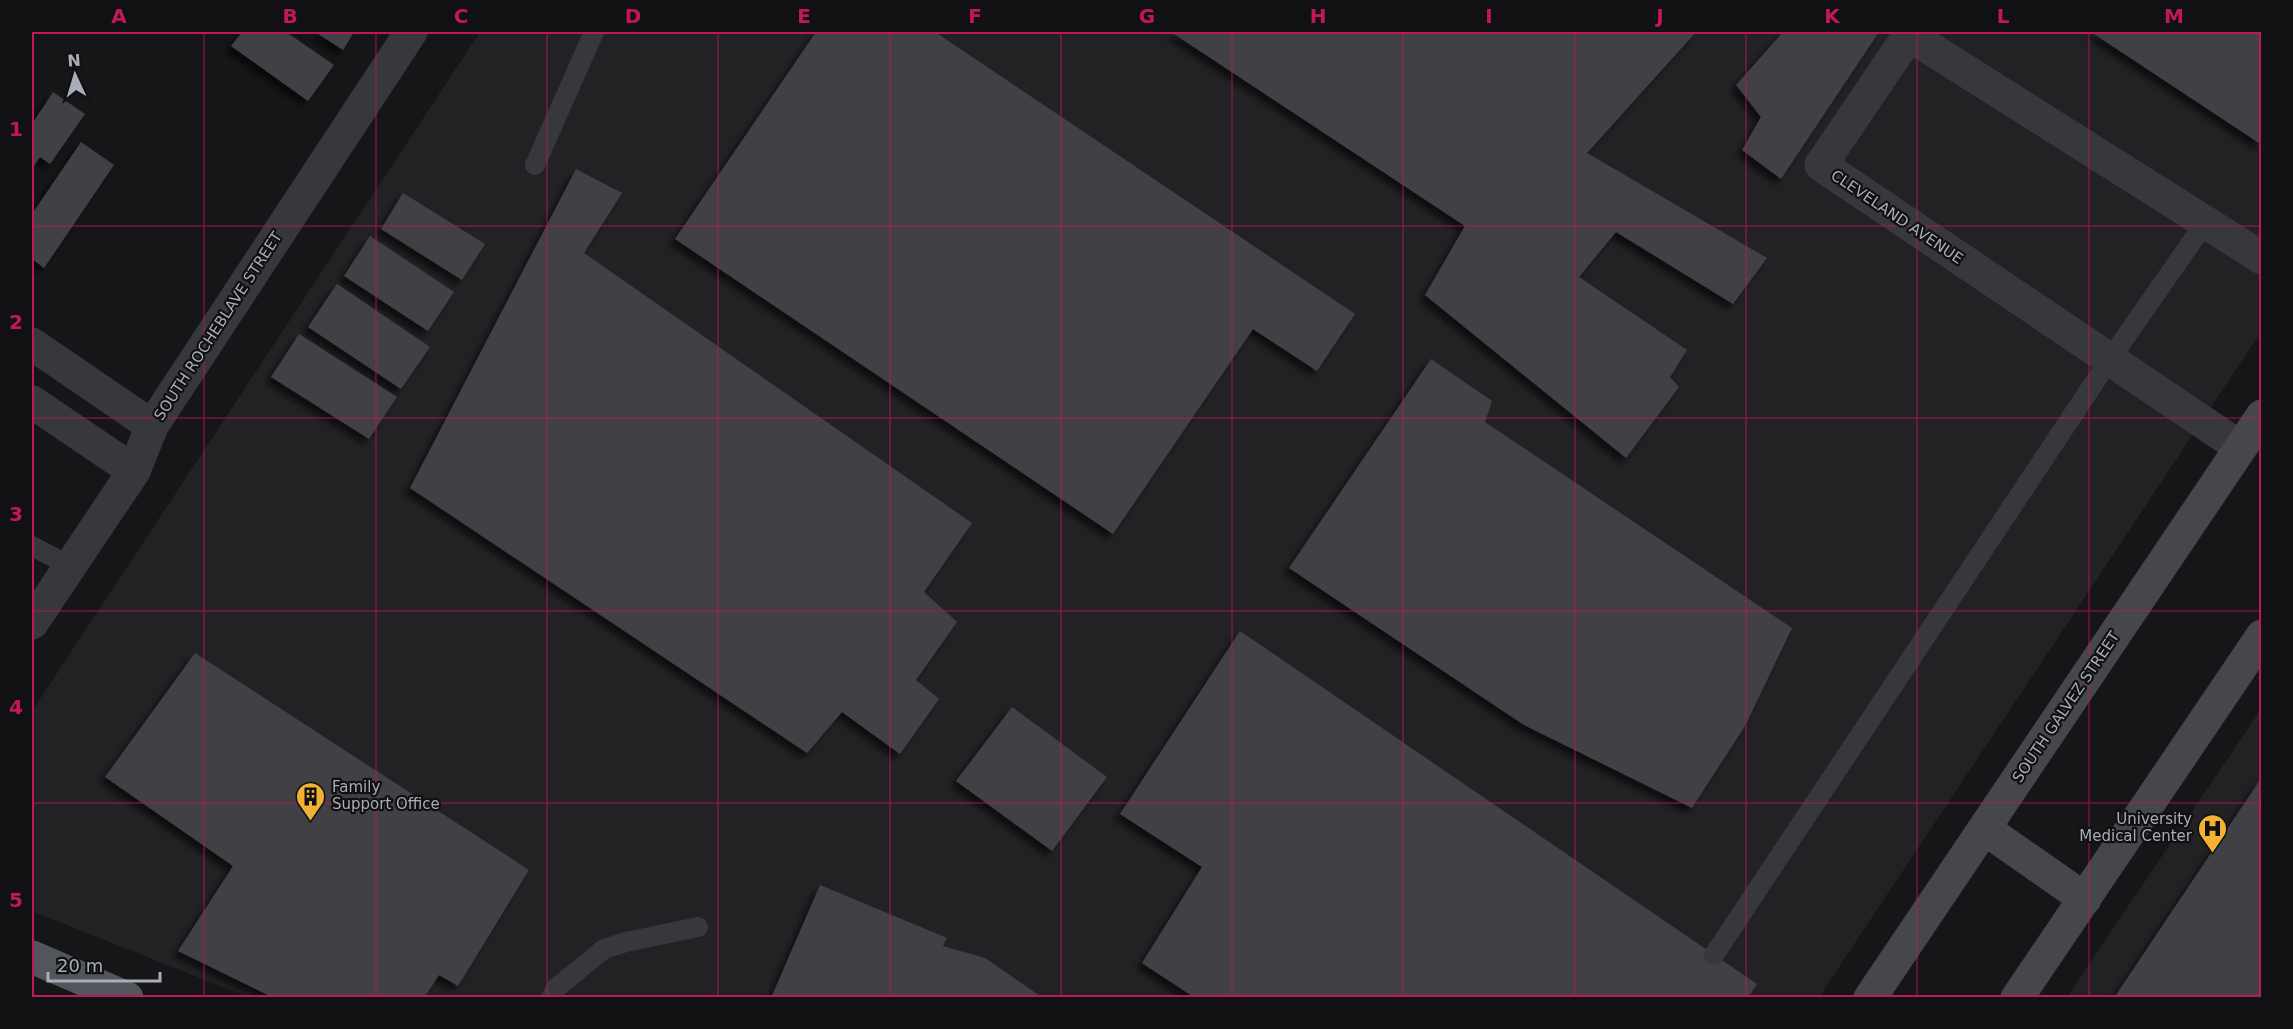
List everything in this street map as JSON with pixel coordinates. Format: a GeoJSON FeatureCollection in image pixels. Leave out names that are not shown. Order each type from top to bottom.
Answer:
{"type":"FeatureCollection","features":[{"type":"Feature","properties":{"kind":"main road"},"geometry":{"type":"LineString","coordinates":[[32,957],[127,998]]}},
{"type":"Feature","properties":{"kind":"street","name":"SOUTH ROCHEBLAVE STREET"},"geometry":{"type":"LineString","coordinates":[[32,623],[134,471],[152,426],[411,32]]}},
{"type":"Feature","properties":{"kind":"street","name":"CLEVELAND AVENUE"},"geometry":{"type":"LineString","coordinates":[[2251,454],[1821,165],[1909,35],[2262,258]]}},
{"type":"Feature","properties":{"kind":"street"},"geometry":{"type":"LineString","coordinates":[[32,344],[152,426]]}},
{"type":"Feature","properties":{"kind":"street"},"geometry":{"type":"LineString","coordinates":[[32,402],[134,471]]}},
{"type":"Feature","properties":{"kind":"street","name":"SOUTH GALVEZ STREET"},"geometry":{"type":"LineString","coordinates":[[1870,998],[1985,829],[2251,454],[2262,416]]}},
{"type":"Feature","properties":{"kind":"street"},"geometry":{"type":"LineString","coordinates":[[2017,998],[2262,636]]}},
{"type":"Feature","properties":{"kind":"street"},"geometry":{"type":"LineString","coordinates":[[1985,829],[2085,899]]}},
{"type":"Feature","properties":{"kind":"lane"},"geometry":{"type":"LineString","coordinates":[[536,165],[594,32]]}},
{"type":"Feature","properties":{"kind":"lane"},"geometry":{"type":"LineString","coordinates":[[1714,955],[2110,359],[2205,223]]}},
{"type":"Feature","properties":{"kind":"lane"},"geometry":{"type":"LineString","coordinates":[[32,546],[70,566]]}},
{"type":"Feature","properties":{"kind":"lane"},"geometry":{"type":"LineString","coordinates":[[551,998],[556,988],[604,949],[626,942],[698,927]]}},
{"type":"Feature","properties":{"kind":"shaded area"},"geometry":{"type":"Polygon","coordinates":[[[480,32],[2261,32],[2261,332],[1819,997],[248,997],[32,911],[32,711],[480,32]]]}},
{"type":"Feature","properties":{"kind":"shaded area","name":"University Medical Center"},"geometry":{"type":"Polygon","coordinates":[[[2261,709],[2261,997],[2067,997],[2261,709]]]}},
{"type":"Feature","properties":{"kind":"building"},"geometry":{"type":"Polygon","coordinates":[[[242,32],[286,32],[334,65],[308,101],[231,46],[242,32]]]}},
{"type":"Feature","properties":{"kind":"building"},"geometry":{"type":"Polygon","coordinates":[[[315,32],[354,32],[343,50],[315,32]]]}},
{"type":"Feature","properties":{"kind":"building"},"geometry":{"type":"Polygon","coordinates":[[[816,32],[935,32],[1355,314],[1317,371],[1253,329],[1113,534],[675,239],[816,32]]]}},
{"type":"Feature","properties":{"kind":"building"},"geometry":{"type":"Polygon","coordinates":[[[1171,32],[1696,32],[1587,153],[1767,258],[1733,304],[1616,232],[1579,277],[1687,350],[1670,377],[1679,387],[1626,458],[1425,295],[1465,226],[1171,32]]]}},
{"type":"Feature","properties":{"kind":"building"},"geometry":{"type":"Polygon","coordinates":[[[1783,32],[1879,32],[1781,179],[1742,150],[1761,117],[1736,85],[1783,32]]]}},
{"type":"Feature","properties":{"kind":"building"},"geometry":{"type":"Polygon","coordinates":[[[2091,32],[2262,32],[2262,145],[2091,32]]]}},
{"type":"Feature","properties":{"kind":"building"},"geometry":{"type":"Polygon","coordinates":[[[53,92],[85,114],[50,164],[40,157],[32,169],[32,124],[53,92]]]}},
{"type":"Feature","properties":{"kind":"building"},"geometry":{"type":"Polygon","coordinates":[[[81,142],[114,165],[44,268],[32,259],[32,214],[81,142]]]}},
{"type":"Feature","properties":{"kind":"building"},"geometry":{"type":"Polygon","coordinates":[[[576,169],[622,193],[584,253],[972,523],[924,592],[957,622],[916,680],[939,699],[900,754],[842,712],[807,753],[410,488],[576,169]]]}},
{"type":"Feature","properties":{"kind":"building"},"geometry":{"type":"Polygon","coordinates":[[[403,193],[485,244],[462,280],[381,229],[403,193]]]}},
{"type":"Feature","properties":{"kind":"building"},"geometry":{"type":"Polygon","coordinates":[[[370,236],[454,292],[428,331],[344,276],[370,236]]]}},
{"type":"Feature","properties":{"kind":"building"},"geometry":{"type":"Polygon","coordinates":[[[337,284],[430,347],[401,389],[308,327],[337,284]]]}},
{"type":"Feature","properties":{"kind":"building"},"geometry":{"type":"Polygon","coordinates":[[[299,334],[397,397],[369,439],[271,377],[299,334]]]}},
{"type":"Feature","properties":{"kind":"building"},"geometry":{"type":"Polygon","coordinates":[[[1431,359],[1492,401],[1485,422],[1792,628],[1745,726],[1692,808],[1524,725],[1289,568],[1431,359]]]}},
{"type":"Feature","properties":{"kind":"building"},"geometry":{"type":"Polygon","coordinates":[[[1240,631],[1757,984],[1748,998],[1195,998],[1142,963],[1202,867],[1120,814],[1240,631]]]}},
{"type":"Feature","properties":{"kind":"building","name":"Family Support Office"},"geometry":{"type":"Polygon","coordinates":[[[195,653],[529,870],[458,986],[439,975],[424,998],[274,998],[178,951],[233,866],[105,777],[195,653]]]}},
{"type":"Feature","properties":{"kind":"building"},"geometry":{"type":"Polygon","coordinates":[[[1012,707],[1107,777],[1052,851],[956,781],[1012,707]]]}},
{"type":"Feature","properties":{"kind":"building"},"geometry":{"type":"Polygon","coordinates":[[[2262,777],[2262,998],[2114,998],[2262,777]]]}},
{"type":"Feature","properties":{"kind":"building"},"geometry":{"type":"Polygon","coordinates":[[[820,885],[947,938],[943,946],[985,958],[1043,998],[771,998],[820,885]]]}},
{"type":"Feature","properties":{"kind":"place","name":"Family Support Office"},"geometry":{"type":"Point","coordinates":[311,822]}},
{"type":"Feature","properties":{"kind":"place","name":"University Medical Center"},"geometry":{"type":"Point","coordinates":[2213,854]}}]}
